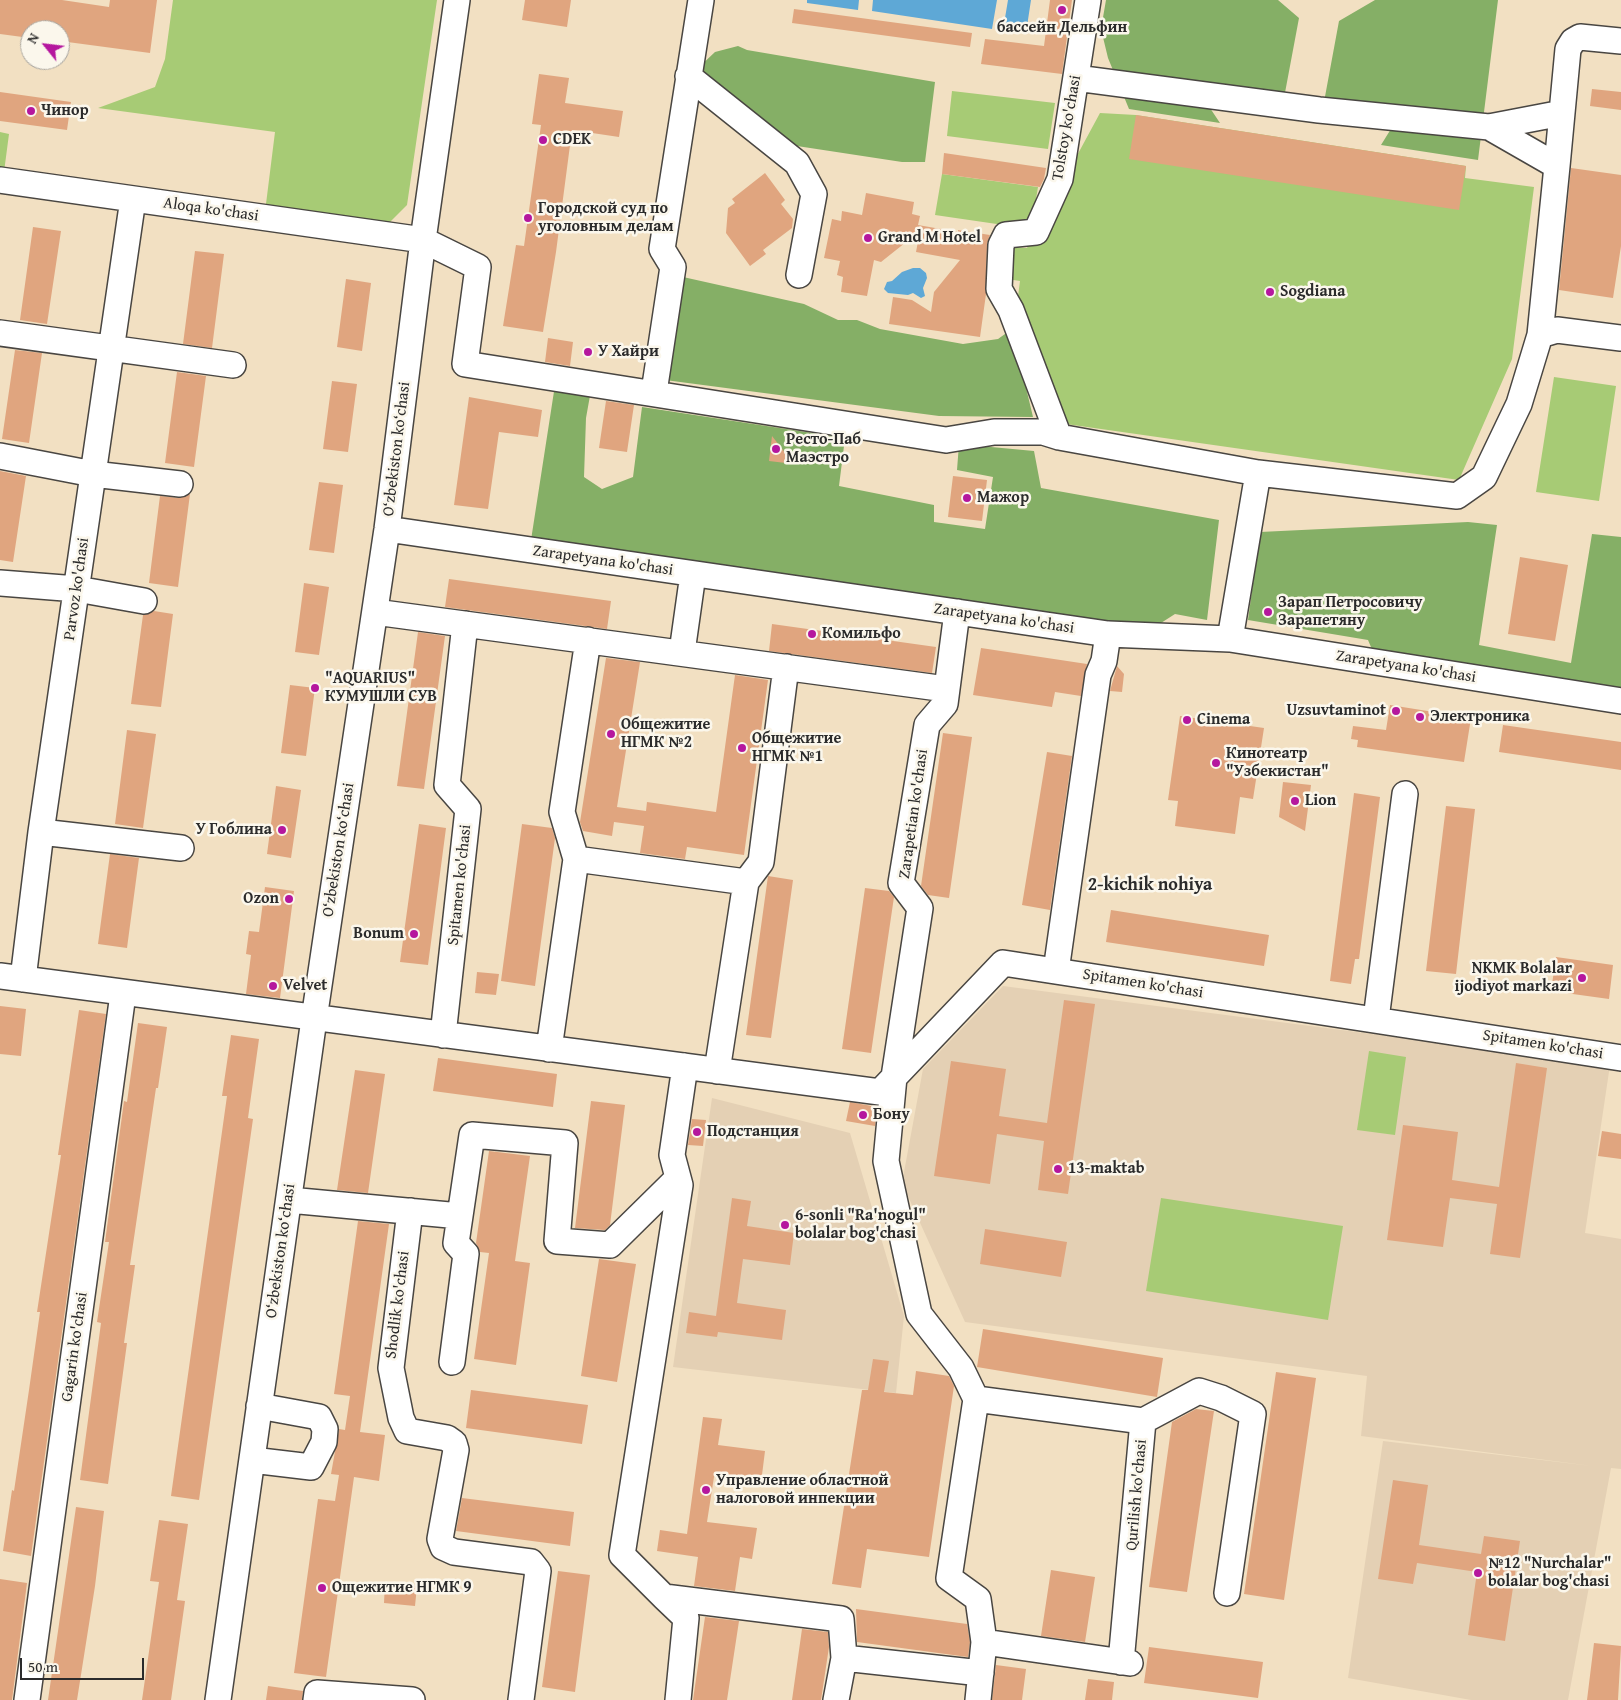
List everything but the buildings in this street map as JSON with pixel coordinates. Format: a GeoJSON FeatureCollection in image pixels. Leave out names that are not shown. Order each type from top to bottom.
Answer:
{"type":"FeatureCollection","features":[{"type":"Feature","properties":{"kind":"street","name":"O‘zbekiston ko‘chasi"},"geometry":{"type":"LineString","coordinates":[[218,1700],[314,1019],[387,530],[423,240],[457,0]]}},
{"type":"Feature","properties":{"kind":"street"},"geometry":{"type":"LineString","coordinates":[[701,0],[662,249],[673,267],[654,392],[946,440],[994,432],[1043,432],[1059,437],[1258,473],[1457,496],[1484,477],[1519,404],[1540,335],[1568,48],[1573,40],[1580,37],[1621,41]]}},
{"type":"Feature","properties":{"kind":"street","name":"Tolstoy ko'chasi"},"geometry":{"type":"LineString","coordinates":[[1059,437],[1011,310],[999,289],[1001,245],[1006,235],[1036,232],[1060,179],[1088,0]]}},
{"type":"Feature","properties":{"kind":"street"},"geometry":{"type":"LineString","coordinates":[[688,76],[797,162],[802,170],[814,194],[799,275]]}},
{"type":"Feature","properties":{"kind":"street"},"geometry":{"type":"LineString","coordinates":[[1076,78],[1319,110],[1489,127],[1562,113]]}},
{"type":"Feature","properties":{"kind":"street"},"geometry":{"type":"LineString","coordinates":[[1489,127],[1557,166]]}},
{"type":"Feature","properties":{"kind":"street","name":"Aloqa ko'chasi"},"geometry":{"type":"LineString","coordinates":[[0,180],[423,240],[478,267],[465,364],[654,392]]}},
{"type":"Feature","properties":{"kind":"street","name":"Parvoz ko'chasi"},"geometry":{"type":"LineString","coordinates":[[12,978],[41,832],[133,199]]}},
{"type":"Feature","properties":{"kind":"street"},"geometry":{"type":"LineString","coordinates":[[1540,335],[1557,330],[1621,338]]}},
{"type":"Feature","properties":{"kind":"street"},"geometry":{"type":"LineString","coordinates":[[0,333],[233,366]]}},
{"type":"Feature","properties":{"kind":"street"},"geometry":{"type":"LineString","coordinates":[[0,456],[93,474],[180,484]]}},
{"type":"Feature","properties":{"kind":"street"},"geometry":{"type":"LineString","coordinates":[[1230,639],[1258,473]]}},
{"type":"Feature","properties":{"kind":"street","name":"Zarapetyana ko'chasi"},"geometry":{"type":"LineString","coordinates":[[387,530],[1108,634],[1230,639],[1621,701]]}},
{"type":"Feature","properties":{"kind":"street"},"geometry":{"type":"LineString","coordinates":[[682,652],[693,574]]}},
{"type":"Feature","properties":{"kind":"street"},"geometry":{"type":"LineString","coordinates":[[0,583],[77,589],[144,601]]}},
{"type":"Feature","properties":{"kind":"street"},"geometry":{"type":"LineString","coordinates":[[375,612],[946,689]]}},
{"type":"Feature","properties":{"kind":"street","name":"Zarapetian ko'chasi"},"geometry":{"type":"LineString","coordinates":[[958,612],[944,704],[927,725],[901,883],[920,908],[894,1077],[886,1161],[920,1314],[961,1368],[976,1400]]}},
{"type":"Feature","properties":{"kind":"street","name":"Spitamen ko'chasi"},"geometry":{"type":"LineString","coordinates":[[443,1035],[468,809],[447,785],[465,624]]}},
{"type":"Feature","properties":{"kind":"street"},"geometry":{"type":"LineString","coordinates":[[1056,971],[1098,675],[1104,661],[1108,634]]}},
{"type":"Feature","properties":{"kind":"street"},"geometry":{"type":"LineString","coordinates":[[549,1049],[576,859],[562,812],[588,640]]}},
{"type":"Feature","properties":{"kind":"street"},"geometry":{"type":"LineString","coordinates":[[717,1071],[746,882],[761,862],[786,667]]}},
{"type":"Feature","properties":{"kind":"street"},"geometry":{"type":"LineString","coordinates":[[1376,1019],[1405,794]]}},
{"type":"Feature","properties":{"kind":"street"},"geometry":{"type":"LineString","coordinates":[[41,832],[181,848]]}},
{"type":"Feature","properties":{"kind":"street"},"geometry":{"type":"LineString","coordinates":[[576,859],[746,882]]}},
{"type":"Feature","properties":{"kind":"street","name":"Spitamen ko'chasi"},"geometry":{"type":"LineString","coordinates":[[12,978],[880,1092],[1003,962],[1621,1058]]}},
{"type":"Feature","properties":{"kind":"street","name":"Gagarin ko'chasi"},"geometry":{"type":"LineString","coordinates":[[28,1700],[123,994]]}},
{"type":"Feature","properties":{"kind":"street"},"geometry":{"type":"LineString","coordinates":[[678,1700],[686,1618],[622,1555],[680,1186],[672,1155],[685,1066]]}},
{"type":"Feature","properties":{"kind":"street"},"geometry":{"type":"LineString","coordinates":[[452,1362],[466,1254],[456,1243],[472,1135],[564,1143],[556,1241],[610,1245],[678,1178]]}},
{"type":"Feature","properties":{"kind":"street"},"geometry":{"type":"LineString","coordinates":[[289,1200],[460,1216]]}},
{"type":"Feature","properties":{"kind":"street","name":"Shodlik ko'chasi"},"geometry":{"type":"LineString","coordinates":[[410,1211],[391,1368],[401,1418],[407,1431],[447,1438],[454,1443],[456,1450],[440,1539],[443,1547],[454,1552],[530,1562],[538,1571],[522,1700]]}},
{"type":"Feature","properties":{"kind":"street","name":"Qurilish ko'chasi"},"geometry":{"type":"LineString","coordinates":[[984,1642],[1126,1662],[1143,1421],[1199,1391],[1221,1398],[1252,1414],[1227,1593]]}},
{"type":"Feature","properties":{"kind":"street"},"geometry":{"type":"LineString","coordinates":[[978,1700],[984,1642],[978,1599],[949,1578],[976,1400],[1143,1421]]}},
{"type":"Feature","properties":{"kind":"street"},"geometry":{"type":"LineString","coordinates":[[252,1460],[312,1467],[324,1442],[325,1428],[319,1417],[259,1406]]}},
{"type":"Feature","properties":{"kind":"street"},"geometry":{"type":"LineString","coordinates":[[664,1597],[841,1619],[844,1658],[836,1700]]}},
{"type":"Feature","properties":{"kind":"street"},"geometry":{"type":"LineString","coordinates":[[844,1658],[981,1673]]}},
{"type":"Feature","properties":{"kind":"street"},"geometry":{"type":"LineString","coordinates":[[317,1696],[412,1700]]}},
{"type":"Feature","properties":{"kind":"shaded area"},"geometry":{"type":"Polygon","coordinates":[[[1003,986],[1610,1065],[1585,1233],[1621,1239],[1621,1469],[1611,1468],[1568,1700],[1471,1700],[1348,1678],[1383,1441],[1592,1466],[1361,1436],[1367,1376],[965,1322],[902,1183],[923,1069],[1003,986]]]}},
{"type":"Feature","properties":{"kind":"shaded area","name":"6-sonli \"Ra'nogul\" bolalar bog'chasi"},"geometry":{"type":"Polygon","coordinates":[[[712,1098],[850,1133],[904,1316],[896,1393],[673,1367],[712,1098]]]}},
{"type":"Feature","properties":{"kind":"green space"},"geometry":{"type":"Polygon","coordinates":[[[173,0],[437,0],[407,205],[384,228],[265,212],[275,132],[98,108],[155,87],[165,59],[173,0]]]}},
{"type":"Feature","properties":{"kind":"green space"},"geometry":{"type":"Polygon","coordinates":[[[1106,0],[1278,0],[1299,18],[1284,98],[1208,105],[1220,123],[1129,109],[1108,58],[1101,29],[1106,0]]]}},
{"type":"Feature","properties":{"kind":"green space"},"geometry":{"type":"Polygon","coordinates":[[[1375,0],[1498,0],[1478,160],[1381,145],[1399,116],[1324,102],[1339,21],[1375,0]]]}},
{"type":"Feature","properties":{"kind":"green space"},"geometry":{"type":"Polygon","coordinates":[[[738,46],[747,50],[935,82],[925,162],[902,162],[797,146],[695,71],[715,52],[738,46]]]}},
{"type":"Feature","properties":{"kind":"green space"},"geometry":{"type":"Polygon","coordinates":[[[952,91],[1055,103],[1048,149],[947,136],[952,91]]]}},
{"type":"Feature","properties":{"kind":"green space","name":"Sogdiana"},"geometry":{"type":"Polygon","coordinates":[[[1100,113],[1136,115],[1466,166],[1465,178],[1534,187],[1512,359],[1459,480],[1059,423],[1017,304],[1020,281],[1007,279],[1011,247],[1027,248],[1100,113]]]}},
{"type":"Feature","properties":{"kind":"green space"},"geometry":{"type":"Polygon","coordinates":[[[0,132],[9,134],[4,172],[0,171],[0,132]]]}},
{"type":"Feature","properties":{"kind":"green space"},"geometry":{"type":"Polygon","coordinates":[[[942,174],[1038,187],[1031,229],[935,215],[942,174]]]}},
{"type":"Feature","properties":{"kind":"green space"},"geometry":{"type":"Polygon","coordinates":[[[683,277],[804,304],[838,320],[857,320],[880,329],[963,344],[998,339],[1012,329],[1033,417],[939,416],[665,380],[683,277]]]}},
{"type":"Feature","properties":{"kind":"green space"},"geometry":{"type":"Polygon","coordinates":[[[1554,377],[1616,386],[1599,501],[1536,492],[1554,377]]]}},
{"type":"Feature","properties":{"kind":"green space"},"geometry":{"type":"Polygon","coordinates":[[[555,385],[591,390],[586,418],[584,477],[602,489],[633,477],[642,407],[845,438],[839,486],[934,505],[934,522],[985,529],[993,477],[957,470],[959,444],[1034,451],[1041,488],[1219,520],[1207,620],[1175,614],[1150,630],[531,540],[555,385]]]}},
{"type":"Feature","properties":{"kind":"green space"},"geometry":{"type":"Polygon","coordinates":[[[1468,522],[1497,525],[1479,645],[1571,663],[1592,534],[1621,537],[1621,694],[1377,661],[1368,640],[1248,620],[1260,532],[1468,522]]]}},
{"type":"Feature","properties":{"kind":"green space"},"geometry":{"type":"Polygon","coordinates":[[[1369,1051],[1406,1057],[1395,1135],[1357,1130],[1369,1051]]]}},
{"type":"Feature","properties":{"kind":"green space"},"geometry":{"type":"Polygon","coordinates":[[[1161,1198],[1343,1226],[1328,1320],[1146,1291],[1161,1198]]]}},
{"type":"Feature","properties":{"kind":"water"},"geometry":{"type":"Polygon","coordinates":[[[807,0],[859,0],[858,10],[807,3],[807,0]]]}},
{"type":"Feature","properties":{"kind":"water"},"geometry":{"type":"Polygon","coordinates":[[[873,0],[997,0],[992,29],[872,11],[873,0]]]}},
{"type":"Feature","properties":{"kind":"water"},"geometry":{"type":"Polygon","coordinates":[[[1008,0],[1031,0],[1026,33],[1003,30],[1008,0]]]}},
{"type":"Feature","properties":{"kind":"water"},"geometry":{"type":"Polygon","coordinates":[[[913,268],[920,268],[926,273],[927,278],[923,288],[925,296],[921,298],[913,293],[908,295],[888,293],[884,289],[887,282],[892,281],[902,272],[913,268]]]}},
{"type":"Feature","properties":{"kind":"place","name":"бассейн Дельфин"},"geometry":{"type":"Point","coordinates":[1062,10]}},
{"type":"Feature","properties":{"kind":"place","name":"Чинор"},"geometry":{"type":"Point","coordinates":[31,111]}},
{"type":"Feature","properties":{"kind":"place","name":"CDEK"},"geometry":{"type":"Point","coordinates":[543,140]}},
{"type":"Feature","properties":{"kind":"place","name":"Городской суд по уголовным делам"},"geometry":{"type":"Point","coordinates":[528,218]}},
{"type":"Feature","properties":{"kind":"place","name":"Grand M Hotel"},"geometry":{"type":"Point","coordinates":[868,238]}},
{"type":"Feature","properties":{"kind":"place","name":"Sogdiana"},"geometry":{"type":"Point","coordinates":[1270,292]}},
{"type":"Feature","properties":{"kind":"place","name":"У Хайри"},"geometry":{"type":"Point","coordinates":[588,352]}},
{"type":"Feature","properties":{"kind":"place","name":"Ресто-Паб Маэстро"},"geometry":{"type":"Point","coordinates":[776,449]}},
{"type":"Feature","properties":{"kind":"place","name":"Мажор"},"geometry":{"type":"Point","coordinates":[967,498]}},
{"type":"Feature","properties":{"kind":"place","name":"Зарап Петросовичу Зарапетяну"},"geometry":{"type":"Point","coordinates":[1268,612]}},
{"type":"Feature","properties":{"kind":"place","name":"Комильфо"},"geometry":{"type":"Point","coordinates":[812,634]}},
{"type":"Feature","properties":{"kind":"place","name":"\"AQUARIUS\" КУМУШЛИ СУВ"},"geometry":{"type":"Point","coordinates":[315,688]}},
{"type":"Feature","properties":{"kind":"place","name":"Uzsuvtaminot"},"geometry":{"type":"Point","coordinates":[1396,711]}},
{"type":"Feature","properties":{"kind":"place","name":"Электроника"},"geometry":{"type":"Point","coordinates":[1420,717]}},
{"type":"Feature","properties":{"kind":"place","name":"Cinema"},"geometry":{"type":"Point","coordinates":[1187,720]}},
{"type":"Feature","properties":{"kind":"place","name":"Общежитие НГМК №2"},"geometry":{"type":"Point","coordinates":[611,734]}},
{"type":"Feature","properties":{"kind":"place","name":"Общежитие НГМК №1"},"geometry":{"type":"Point","coordinates":[742,748]}},
{"type":"Feature","properties":{"kind":"place","name":"Кинотеатр \"Узбекистан\""},"geometry":{"type":"Point","coordinates":[1216,763]}},
{"type":"Feature","properties":{"kind":"place","name":"Lion"},"geometry":{"type":"Point","coordinates":[1295,801]}},
{"type":"Feature","properties":{"kind":"place","name":"У Гоблина"},"geometry":{"type":"Point","coordinates":[282,830]}},
{"type":"Feature","properties":{"kind":"place","name":"Ozon"},"geometry":{"type":"Point","coordinates":[289,899]}},
{"type":"Feature","properties":{"kind":"place","name":"Bonum"},"geometry":{"type":"Point","coordinates":[414,934]}},
{"type":"Feature","properties":{"kind":"place","name":"NKMK Bolalar ijodiyot markazi"},"geometry":{"type":"Point","coordinates":[1582,978]}},
{"type":"Feature","properties":{"kind":"place","name":"Velvet"},"geometry":{"type":"Point","coordinates":[273,986]}},
{"type":"Feature","properties":{"kind":"place","name":"Бону"},"geometry":{"type":"Point","coordinates":[863,1115]}},
{"type":"Feature","properties":{"kind":"place","name":"Подстанция"},"geometry":{"type":"Point","coordinates":[697,1132]}},
{"type":"Feature","properties":{"kind":"place","name":"13-maktab"},"geometry":{"type":"Point","coordinates":[1058,1169]}},
{"type":"Feature","properties":{"kind":"place","name":"6-sonli \"Ra'nogul\" bolalar bog'chasi"},"geometry":{"type":"Point","coordinates":[785,1225]}},
{"type":"Feature","properties":{"kind":"place","name":"Управление областной налоговой инпекции"},"geometry":{"type":"Point","coordinates":[706,1490]}},
{"type":"Feature","properties":{"kind":"place","name":"№12 \"Nurchalar\" bolalar bog'chasi"},"geometry":{"type":"Point","coordinates":[1478,1573]}},
{"type":"Feature","properties":{"kind":"place","name":"Ощежитие НГМК 9"},"geometry":{"type":"Point","coordinates":[322,1588]}},
{"type":"Feature","properties":{"kind":"district","name":"2-kichik nohiya"},"geometry":{"type":"Point","coordinates":[1150,885]}}]}
